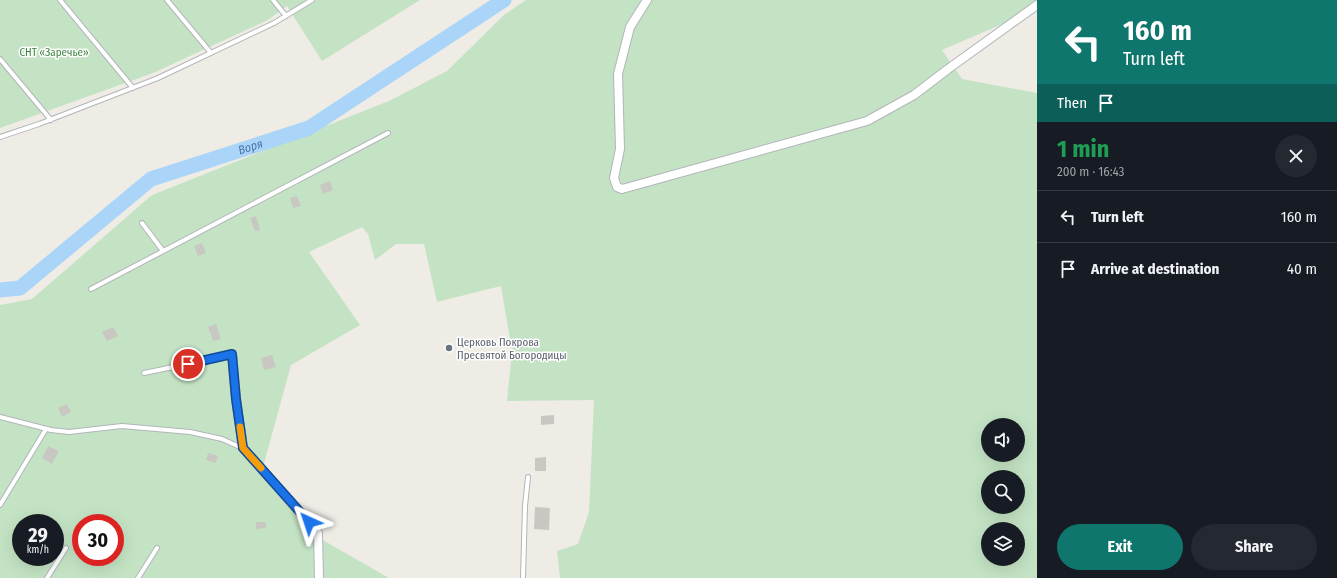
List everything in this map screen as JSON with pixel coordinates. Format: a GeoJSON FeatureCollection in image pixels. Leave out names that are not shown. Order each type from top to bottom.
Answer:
{"type":"FeatureCollection","features":[{"type":"Feature","properties":{"kind":"street"},"geometry":{"type":"LineString","coordinates":[[647,0],[630,27],[618,74],[620,150],[614,178],[617,187],[622,190],[867,121],[914,95],[1037,5]]}},
{"type":"Feature","properties":{"kind":"street"},"geometry":{"type":"LineString","coordinates":[[232,354],[236,399],[243,448],[318,533],[319,578]]}},
{"type":"Feature","properties":{"kind":"lane"},"geometry":{"type":"LineString","coordinates":[[60,0],[133,88]]}},
{"type":"Feature","properties":{"kind":"lane"},"geometry":{"type":"LineString","coordinates":[[167,0],[211,53]]}},
{"type":"Feature","properties":{"kind":"lane"},"geometry":{"type":"LineString","coordinates":[[273,0],[286,16]]}},
{"type":"Feature","properties":{"kind":"lane"},"geometry":{"type":"LineString","coordinates":[[0,137],[51,120],[158,78],[274,23],[312,0]]}},
{"type":"Feature","properties":{"kind":"lane"},"geometry":{"type":"LineString","coordinates":[[0,59],[51,120]]}},
{"type":"Feature","properties":{"kind":"lane"},"geometry":{"type":"LineString","coordinates":[[91,289],[388,134]]}},
{"type":"Feature","properties":{"kind":"lane"},"geometry":{"type":"LineString","coordinates":[[142,224],[163,251]]}},
{"type":"Feature","properties":{"kind":"lane"},"geometry":{"type":"LineString","coordinates":[[144,373],[232,354]]}},
{"type":"Feature","properties":{"kind":"lane"},"geometry":{"type":"LineString","coordinates":[[0,417],[69,432],[130,426],[190,432],[222,439],[243,448]]}},
{"type":"Feature","properties":{"kind":"lane"},"geometry":{"type":"LineString","coordinates":[[0,505],[46,428]]}},
{"type":"Feature","properties":{"kind":"lane"},"geometry":{"type":"LineString","coordinates":[[523,578],[525,506],[528,478]]}},
{"type":"Feature","properties":{"kind":"lane"},"geometry":{"type":"LineString","coordinates":[[47,578],[66,548]]}},
{"type":"Feature","properties":{"kind":"lane"},"geometry":{"type":"LineString","coordinates":[[138,578],[157,548]]}},
{"type":"Feature","properties":{"kind":"green space","name":"СНТ «Заречье»"},"geometry":{"type":"Polygon","coordinates":[[[0,0],[420,0],[322,61],[287,6],[268,20],[153,73],[0,128],[0,0]]]}},
{"type":"Feature","properties":{"kind":"green space"},"geometry":{"type":"Polygon","coordinates":[[[526,0],[1037,0],[1037,9],[942,50],[962,79],[1037,93],[1037,578],[560,578],[557,551],[578,544],[589,512],[594,400],[507,401],[512,351],[501,286],[437,302],[424,244],[396,244],[375,260],[368,234],[362,227],[309,252],[360,325],[291,365],[263,467],[314,535],[389,578],[0,578],[0,305],[32,299],[152,195],[389,101],[447,71],[504,15],[526,0]]]}},
{"type":"Feature","properties":{"kind":"building"},"geometry":{"type":"Polygon","coordinates":[[[330,181],[333,190],[323,194],[320,185],[330,181]]]}},
{"type":"Feature","properties":{"kind":"building"},"geometry":{"type":"Polygon","coordinates":[[[297,196],[301,206],[293,208],[290,198],[297,196]]]}},
{"type":"Feature","properties":{"kind":"building"},"geometry":{"type":"Polygon","coordinates":[[[256,216],[260,230],[255,231],[250,218],[256,216]]]}},
{"type":"Feature","properties":{"kind":"building"},"geometry":{"type":"Polygon","coordinates":[[[202,243],[206,253],[198,256],[194,246],[202,243]]]}},
{"type":"Feature","properties":{"kind":"building"},"geometry":{"type":"Polygon","coordinates":[[[216,324],[221,339],[213,341],[208,327],[216,324]]]}},
{"type":"Feature","properties":{"kind":"building"},"geometry":{"type":"Polygon","coordinates":[[[113,327],[118,336],[107,341],[102,332],[113,327]]]}},
{"type":"Feature","properties":{"kind":"building"},"geometry":{"type":"Polygon","coordinates":[[[272,355],[276,367],[264,370],[261,358],[272,355]]]}},
{"type":"Feature","properties":{"kind":"building"},"geometry":{"type":"Polygon","coordinates":[[[67,404],[71,412],[62,417],[58,408],[67,404]]]}},
{"type":"Feature","properties":{"kind":"building"},"geometry":{"type":"Polygon","coordinates":[[[554,415],[554,424],[541,425],[541,416],[554,415]]]}},
{"type":"Feature","properties":{"kind":"building"},"geometry":{"type":"Polygon","coordinates":[[[48,446],[59,451],[52,464],[42,458],[48,446]]]}},
{"type":"Feature","properties":{"kind":"building"},"geometry":{"type":"Polygon","coordinates":[[[208,453],[218,456],[216,463],[206,460],[208,453]]]}},
{"type":"Feature","properties":{"kind":"building"},"geometry":{"type":"Polygon","coordinates":[[[546,457],[546,471],[535,471],[535,458],[546,457]]]}},
{"type":"Feature","properties":{"kind":"building"},"geometry":{"type":"Polygon","coordinates":[[[535,507],[550,508],[549,530],[534,529],[535,507]]]}},
{"type":"Feature","properties":{"kind":"building"},"geometry":{"type":"Polygon","coordinates":[[[256,522],[266,522],[266,528],[256,529],[256,522]]]}},
{"type":"Feature","properties":{"kind":"waterway","name":"Воря"},"geometry":{"type":"LineString","coordinates":[[0,290],[20,288],[151,179],[309,128],[504,0]]}},
{"type":"Feature","properties":{"kind":"slow traffic"},"geometry":{"type":"LineString","coordinates":[[240,427],[243,448],[261,468]]}},
{"type":"Feature","properties":{"kind":"place","name":"Церковь Покрова Пресвятой Богородицы"},"geometry":{"type":"Point","coordinates":[449,348]}},
{"type":"Feature","properties":{"kind":"route"},"geometry":{"type":"LineString","coordinates":[[188,364],[232,354],[236,399],[243,448],[309,522]]}}]}
